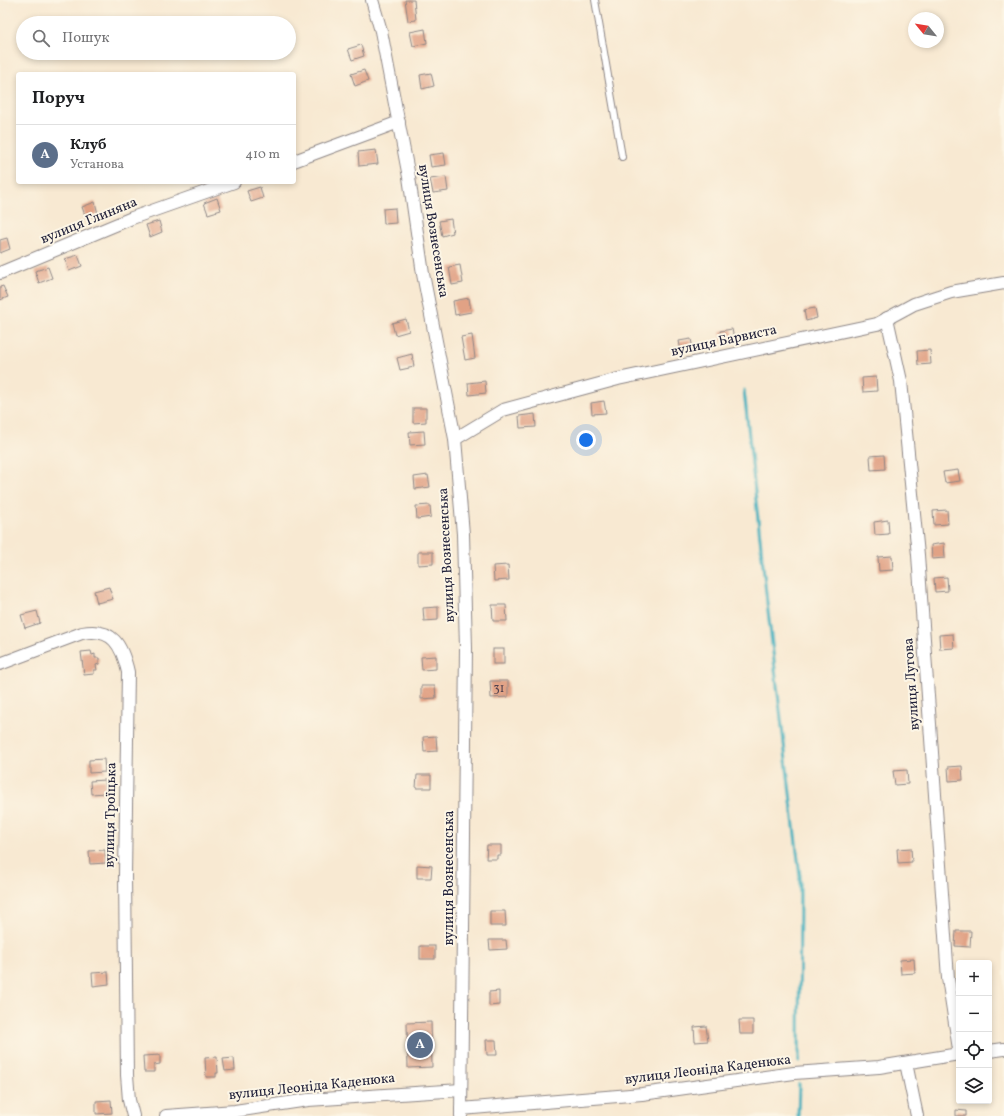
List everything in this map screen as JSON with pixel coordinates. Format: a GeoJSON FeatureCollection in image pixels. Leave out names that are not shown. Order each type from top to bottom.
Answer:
{"type":"FeatureCollection","features":[{"type":"Feature","properties":{"kind":"street","name":"вулиця Вознесенська"},"geometry":{"type":"LineString","coordinates":[[372,0],[381,31],[399,122],[409,177],[423,274],[455,440],[463,534],[466,648],[461,1112]]}},
{"type":"Feature","properties":{"kind":"street"},"geometry":{"type":"LineString","coordinates":[[296,160],[399,122]]}},
{"type":"Feature","properties":{"kind":"street","name":"вулиця Глиняна"},"geometry":{"type":"LineString","coordinates":[[0,273],[132,218],[228,184]]}},
{"type":"Feature","properties":{"kind":"street","name":"вулиця Барвиста"},"geometry":{"type":"LineString","coordinates":[[455,440],[503,410],[618,379],[877,324],[914,304],[951,292],[1004,283]]}},
{"type":"Feature","properties":{"kind":"street","name":"вулиця Лугова"},"geometry":{"type":"LineString","coordinates":[[887,318],[901,382],[905,421],[918,555],[948,978],[956,1032]]}},
{"type":"Feature","properties":{"kind":"street","name":"вулиця Троїцька"},"geometry":{"type":"LineString","coordinates":[[0,664],[82,633],[93,631],[106,635],[115,641],[123,651],[128,672],[125,875],[127,1075],[129,1100],[133,1116]]}},
{"type":"Feature","properties":{"kind":"street"},"geometry":{"type":"LineString","coordinates":[[992,1051],[1004,1049]]}},
{"type":"Feature","properties":{"kind":"street","name":"вулиця Леоніда Каденюка"},"geometry":{"type":"LineString","coordinates":[[461,1112],[642,1094],[794,1073],[879,1067],[956,1055]]}},
{"type":"Feature","properties":{"kind":"street"},"geometry":{"type":"LineString","coordinates":[[906,1063],[917,1116]]}},
{"type":"Feature","properties":{"kind":"street","name":"вулиця Леоніда Каденюка"},"geometry":{"type":"LineString","coordinates":[[166,1116],[234,1110],[308,1100],[461,1090]]}},
{"type":"Feature","properties":{"kind":"lane"},"geometry":{"type":"LineString","coordinates":[[595,0],[622,157]]}},
{"type":"Feature","properties":{"kind":"building"},"geometry":{"type":"Polygon","coordinates":[[[405,0],[414,0],[416,20],[408,21],[405,0]]]}},
{"type":"Feature","properties":{"kind":"building"},"geometry":{"type":"Polygon","coordinates":[[[425,29],[427,43],[413,46],[410,32],[425,29]]]}},
{"type":"Feature","properties":{"kind":"building"},"geometry":{"type":"Polygon","coordinates":[[[361,45],[364,56],[352,60],[348,49],[361,45]]]}},
{"type":"Feature","properties":{"kind":"building"},"geometry":{"type":"Polygon","coordinates":[[[364,70],[368,81],[355,86],[351,74],[364,70]]]}},
{"type":"Feature","properties":{"kind":"building"},"geometry":{"type":"Polygon","coordinates":[[[431,73],[434,86],[422,89],[420,75],[431,73]]]}},
{"type":"Feature","properties":{"kind":"building"},"geometry":{"type":"Polygon","coordinates":[[[376,150],[378,164],[359,166],[358,152],[376,150]]]}},
{"type":"Feature","properties":{"kind":"building"},"geometry":{"type":"Polygon","coordinates":[[[444,153],[446,165],[431,167],[429,155],[444,153]]]}},
{"type":"Feature","properties":{"kind":"building"},"geometry":{"type":"Polygon","coordinates":[[[446,177],[448,191],[433,193],[430,179],[446,177]]]}},
{"type":"Feature","properties":{"kind":"building"},"geometry":{"type":"Polygon","coordinates":[[[260,187],[263,198],[251,202],[247,191],[260,187]]]}},
{"type":"Feature","properties":{"kind":"building"},"geometry":{"type":"Polygon","coordinates":[[[217,198],[221,210],[208,214],[204,203],[217,198]]]}},
{"type":"Feature","properties":{"kind":"building"},"geometry":{"type":"Polygon","coordinates":[[[95,202],[98,214],[86,218],[82,207],[95,202]]]}},
{"type":"Feature","properties":{"kind":"building"},"geometry":{"type":"Polygon","coordinates":[[[395,208],[396,223],[384,224],[383,209],[395,208]]]}},
{"type":"Feature","properties":{"kind":"building"},"geometry":{"type":"Polygon","coordinates":[[[451,219],[453,233],[442,236],[439,221],[451,219]]]}},
{"type":"Feature","properties":{"kind":"building"},"geometry":{"type":"Polygon","coordinates":[[[159,221],[162,232],[150,237],[146,225],[159,221]]]}},
{"type":"Feature","properties":{"kind":"building"},"geometry":{"type":"Polygon","coordinates":[[[7,238],[10,249],[0,253],[0,240],[7,238]]]}},
{"type":"Feature","properties":{"kind":"building"},"geometry":{"type":"Polygon","coordinates":[[[78,255],[82,266],[69,271],[65,259],[78,255]]]}},
{"type":"Feature","properties":{"kind":"building"},"geometry":{"type":"Polygon","coordinates":[[[460,265],[463,283],[452,285],[449,267],[460,265]]]}},
{"type":"Feature","properties":{"kind":"building"},"geometry":{"type":"Polygon","coordinates":[[[48,267],[52,278],[39,283],[35,271],[48,267]]]}},
{"type":"Feature","properties":{"kind":"building"},"geometry":{"type":"Polygon","coordinates":[[[3,286],[8,297],[0,300],[0,287],[3,286]]]}},
{"type":"Feature","properties":{"kind":"building"},"geometry":{"type":"Polygon","coordinates":[[[469,298],[471,312],[455,315],[453,301],[469,298]]]}},
{"type":"Feature","properties":{"kind":"building"},"geometry":{"type":"Polygon","coordinates":[[[815,308],[817,318],[806,321],[804,310],[815,308]]]}},
{"type":"Feature","properties":{"kind":"building"},"geometry":{"type":"Polygon","coordinates":[[[406,319],[409,331],[395,335],[392,323],[406,319]]]}},
{"type":"Feature","properties":{"kind":"building"},"geometry":{"type":"Polygon","coordinates":[[[732,329],[734,339],[722,341],[720,331],[732,329]]]}},
{"type":"Feature","properties":{"kind":"building"},"geometry":{"type":"Polygon","coordinates":[[[472,335],[475,358],[465,360],[461,337],[472,335]]]}},
{"type":"Feature","properties":{"kind":"building"},"geometry":{"type":"Polygon","coordinates":[[[691,339],[693,349],[681,351],[679,341],[691,339]]]}},
{"type":"Feature","properties":{"kind":"building"},"geometry":{"type":"Polygon","coordinates":[[[930,350],[931,364],[918,365],[917,351],[930,350]]]}},
{"type":"Feature","properties":{"kind":"building"},"geometry":{"type":"Polygon","coordinates":[[[412,354],[414,367],[400,370],[397,358],[412,354]]]}},
{"type":"Feature","properties":{"kind":"building"},"geometry":{"type":"Polygon","coordinates":[[[876,377],[877,391],[863,392],[862,378],[876,377]]]}},
{"type":"Feature","properties":{"kind":"building"},"geometry":{"type":"Polygon","coordinates":[[[485,381],[486,393],[469,395],[468,383],[485,381]]]}},
{"type":"Feature","properties":{"kind":"building"},"geometry":{"type":"Polygon","coordinates":[[[604,401],[606,413],[592,414],[591,403],[604,401]]]}},
{"type":"Feature","properties":{"kind":"building"},"geometry":{"type":"Polygon","coordinates":[[[413,408],[426,408],[426,422],[413,423],[413,408]]]}},
{"type":"Feature","properties":{"kind":"building"},"geometry":{"type":"Polygon","coordinates":[[[535,414],[536,427],[520,428],[519,416],[535,414]]]}},
{"type":"Feature","properties":{"kind":"building"},"geometry":{"type":"Polygon","coordinates":[[[424,431],[425,444],[410,445],[409,432],[424,431]]]}},
{"type":"Feature","properties":{"kind":"building"},"geometry":{"type":"Polygon","coordinates":[[[884,455],[885,469],[871,470],[870,456],[884,455]]]}},
{"type":"Feature","properties":{"kind":"building"},"geometry":{"type":"Polygon","coordinates":[[[958,470],[960,481],[945,483],[943,472],[958,470]]]}},
{"type":"Feature","properties":{"kind":"building"},"geometry":{"type":"Polygon","coordinates":[[[428,475],[430,487],[415,489],[414,477],[428,475]]]}},
{"type":"Feature","properties":{"kind":"building"},"geometry":{"type":"Polygon","coordinates":[[[430,505],[431,517],[417,519],[416,506],[430,505]]]}},
{"type":"Feature","properties":{"kind":"building"},"geometry":{"type":"Polygon","coordinates":[[[947,510],[948,524],[934,525],[933,511],[947,510]]]}},
{"type":"Feature","properties":{"kind":"building"},"geometry":{"type":"Polygon","coordinates":[[[888,520],[889,534],[875,535],[874,522],[888,520]]]}},
{"type":"Feature","properties":{"kind":"building"},"geometry":{"type":"Polygon","coordinates":[[[944,543],[945,558],[932,559],[931,545],[944,543]]]}},
{"type":"Feature","properties":{"kind":"building"},"geometry":{"type":"Polygon","coordinates":[[[418,552],[433,552],[433,564],[418,565],[418,552]]]}},
{"type":"Feature","properties":{"kind":"building"},"geometry":{"type":"Polygon","coordinates":[[[892,556],[893,570],[879,571],[878,557],[892,556]]]}},
{"type":"Feature","properties":{"kind":"building"},"geometry":{"type":"Polygon","coordinates":[[[508,565],[509,580],[494,581],[493,566],[508,565]]]}},
{"type":"Feature","properties":{"kind":"building"},"geometry":{"type":"Polygon","coordinates":[[[947,577],[948,591],[935,592],[934,578],[947,577]]]}},
{"type":"Feature","properties":{"kind":"building"},"geometry":{"type":"Polygon","coordinates":[[[109,587],[113,599],[97,603],[94,591],[109,587]]]}},
{"type":"Feature","properties":{"kind":"building"},"geometry":{"type":"Polygon","coordinates":[[[492,605],[506,605],[507,621],[493,621],[492,605]]]}},
{"type":"Feature","properties":{"kind":"building"},"geometry":{"type":"Polygon","coordinates":[[[438,607],[438,620],[424,621],[423,608],[438,607]]]}},
{"type":"Feature","properties":{"kind":"building"},"geometry":{"type":"Polygon","coordinates":[[[37,611],[40,623],[25,628],[21,615],[37,611]]]}},
{"type":"Feature","properties":{"kind":"building"},"geometry":{"type":"Polygon","coordinates":[[[953,634],[954,648],[940,649],[939,635],[953,634]]]}},
{"type":"Feature","properties":{"kind":"building"},"geometry":{"type":"Polygon","coordinates":[[[493,649],[504,649],[504,664],[493,664],[493,649]]]}},
{"type":"Feature","properties":{"kind":"building"},"geometry":{"type":"Polygon","coordinates":[[[91,651],[92,655],[95,654],[95,658],[99,658],[99,664],[96,665],[97,670],[94,670],[94,674],[84,675],[81,652],[91,651]]]}},
{"type":"Feature","properties":{"kind":"building"},"geometry":{"type":"Polygon","coordinates":[[[436,656],[436,669],[422,670],[421,657],[436,656]]]}},
{"type":"Feature","properties":{"kind":"building"},"geometry":{"type":"Polygon","coordinates":[[[490,681],[508,681],[508,697],[491,698],[490,681]]]}},
{"type":"Feature","properties":{"kind":"building"},"geometry":{"type":"Polygon","coordinates":[[[421,686],[435,686],[436,698],[421,699],[421,686]]]}},
{"type":"Feature","properties":{"kind":"building"},"geometry":{"type":"Polygon","coordinates":[[[436,736],[437,751],[424,752],[423,737],[436,736]]]}},
{"type":"Feature","properties":{"kind":"building"},"geometry":{"type":"Polygon","coordinates":[[[104,759],[105,772],[89,773],[89,760],[104,759]]]}},
{"type":"Feature","properties":{"kind":"building"},"geometry":{"type":"Polygon","coordinates":[[[962,766],[963,780],[949,781],[948,767],[962,766]]]}},
{"type":"Feature","properties":{"kind":"building"},"geometry":{"type":"Polygon","coordinates":[[[907,770],[908,784],[895,785],[893,771],[907,770]]]}},
{"type":"Feature","properties":{"kind":"building"},"geometry":{"type":"Polygon","coordinates":[[[417,775],[431,775],[431,788],[416,788],[417,775]]]}},
{"type":"Feature","properties":{"kind":"building"},"geometry":{"type":"Polygon","coordinates":[[[105,780],[106,793],[91,794],[90,781],[105,780]]]}},
{"type":"Feature","properties":{"kind":"building"},"geometry":{"type":"Polygon","coordinates":[[[487,845],[501,845],[501,855],[497,855],[497,859],[486,859],[487,845]]]}},
{"type":"Feature","properties":{"kind":"building"},"geometry":{"type":"Polygon","coordinates":[[[911,848],[912,862],[898,863],[897,849],[911,848]]]}},
{"type":"Feature","properties":{"kind":"building"},"geometry":{"type":"Polygon","coordinates":[[[105,850],[106,863],[90,864],[89,851],[105,850]]]}},
{"type":"Feature","properties":{"kind":"building"},"geometry":{"type":"Polygon","coordinates":[[[417,865],[432,866],[431,878],[417,878],[417,865]]]}},
{"type":"Feature","properties":{"kind":"building"},"geometry":{"type":"Polygon","coordinates":[[[490,911],[505,911],[506,926],[490,926],[490,911]]]}},
{"type":"Feature","properties":{"kind":"building"},"geometry":{"type":"Polygon","coordinates":[[[956,931],[971,931],[970,947],[955,946],[956,931]]]}},
{"type":"Feature","properties":{"kind":"building"},"geometry":{"type":"Polygon","coordinates":[[[489,940],[506,940],[507,949],[490,950],[489,940]]]}},
{"type":"Feature","properties":{"kind":"building"},"geometry":{"type":"Polygon","coordinates":[[[420,946],[435,946],[435,959],[420,959],[420,946]]]}},
{"type":"Feature","properties":{"kind":"building"},"geometry":{"type":"Polygon","coordinates":[[[914,959],[915,973],[901,974],[900,960],[914,959]]]}},
{"type":"Feature","properties":{"kind":"building"},"geometry":{"type":"Polygon","coordinates":[[[108,972],[109,984],[93,986],[92,973],[108,972]]]}},
{"type":"Feature","properties":{"kind":"building"},"geometry":{"type":"Polygon","coordinates":[[[499,991],[499,1005],[489,1006],[489,992],[499,991]]]}},
{"type":"Feature","properties":{"kind":"building"},"geometry":{"type":"Polygon","coordinates":[[[739,1020],[753,1020],[753,1034],[740,1034],[739,1020]]]}},
{"type":"Feature","properties":{"kind":"building"},"geometry":{"type":"Polygon","coordinates":[[[431,1022],[432,1067],[408,1068],[407,1023],[431,1022]]]}},
{"type":"Feature","properties":{"kind":"building"},"geometry":{"type":"Polygon","coordinates":[[[706,1026],[708,1041],[695,1042],[694,1027],[706,1026]]]}},
{"type":"Feature","properties":{"kind":"building"},"geometry":{"type":"Polygon","coordinates":[[[486,1040],[496,1040],[497,1055],[487,1055],[486,1040]]]}},
{"type":"Feature","properties":{"kind":"building"},"geometry":{"type":"Polygon","coordinates":[[[160,1055],[160,1064],[154,1065],[154,1072],[144,1072],[143,1056],[160,1055]]]}},
{"type":"Feature","properties":{"kind":"building"},"geometry":{"type":"Polygon","coordinates":[[[217,1057],[218,1073],[216,1073],[216,1077],[206,1077],[205,1058],[217,1057]]]}},
{"type":"Feature","properties":{"kind":"building"},"geometry":{"type":"Polygon","coordinates":[[[234,1058],[235,1070],[225,1071],[223,1059],[234,1058]]]}},
{"type":"Feature","properties":{"kind":"building"},"geometry":{"type":"Polygon","coordinates":[[[111,1100],[112,1113],[96,1114],[96,1101],[111,1100]]]}},
{"type":"Feature","properties":{"kind":"building"},"geometry":{"type":"Polygon","coordinates":[[[956,1110],[966,1111],[966,1116],[956,1116],[956,1110]]]}},
{"type":"Feature","properties":{"kind":"waterway"},"geometry":{"type":"LineString","coordinates":[[744,390],[768,611],[800,876],[799,1062]]}},
{"type":"Feature","properties":{"kind":"waterway"},"geometry":{"type":"LineString","coordinates":[[798,1116],[799,1084]]}},
{"type":"Feature","properties":{"kind":"place","name":"Клуб"},"geometry":{"type":"Point","coordinates":[420,1045]}}]}
